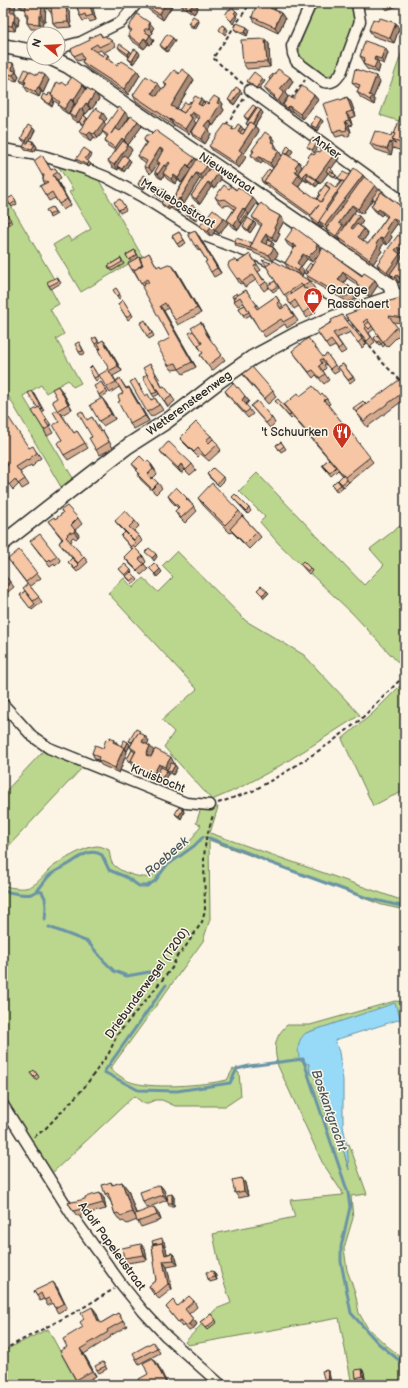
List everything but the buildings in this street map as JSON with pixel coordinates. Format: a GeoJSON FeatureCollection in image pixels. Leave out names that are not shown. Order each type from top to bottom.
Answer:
{"type":"FeatureCollection","features":[{"type":"Feature","properties":{"kind":"street"},"geometry":{"type":"LineString","coordinates":[[66,46],[81,42],[121,22],[137,3]]}},
{"type":"Feature","properties":{"kind":"street"},"geometry":{"type":"LineString","coordinates":[[311,3],[292,46],[293,54],[296,61],[324,82],[329,83],[336,80],[341,74],[360,21],[357,4],[355,3]]}},
{"type":"Feature","properties":{"kind":"street"},"geometry":{"type":"LineString","coordinates":[[3,46],[26,50]]}},
{"type":"Feature","properties":{"kind":"street","name":"Nieuwstraat"},"geometry":{"type":"LineString","coordinates":[[66,65],[390,285],[400,296]]}},
{"type":"Feature","properties":{"kind":"street","name":"Anker"},"geometry":{"type":"LineString","coordinates":[[250,90],[405,203]]}},
{"type":"Feature","properties":{"kind":"street","name":"Meulebosstraat"},"geometry":{"type":"LineString","coordinates":[[3,149],[68,162],[106,177],[141,196],[205,236],[258,256],[284,269],[343,302],[348,312]]}},
{"type":"Feature","properties":{"kind":"street","name":"Wetterensteenweg"},"geometry":{"type":"LineString","coordinates":[[3,543],[128,446],[167,421],[252,358],[297,334],[348,312],[400,296]]}},
{"type":"Feature","properties":{"kind":"street","name":"Kruisbocht"},"geometry":{"type":"LineString","coordinates":[[3,704],[32,736],[48,748],[186,803],[214,807]]}},
{"type":"Feature","properties":{"kind":"street","name":"Adolf Papeleustraat"},"geometry":{"type":"LineString","coordinates":[[3,1105],[74,1218],[122,1285],[166,1336],[221,1385]]}},
{"type":"Feature","properties":{"kind":"path"},"geometry":{"type":"LineString","coordinates":[[223,128],[250,90],[213,58],[247,8],[247,3]]}},
{"type":"Feature","properties":{"kind":"path"},"geometry":{"type":"LineString","coordinates":[[281,113],[311,73]]}},
{"type":"Feature","properties":{"kind":"path"},"geometry":{"type":"LineString","coordinates":[[348,312],[383,363],[405,385]]}},
{"type":"Feature","properties":{"kind":"path"},"geometry":{"type":"LineString","coordinates":[[214,807],[253,790],[289,770],[329,744],[360,720],[405,675]]}},
{"type":"Feature","properties":{"kind":"path","name":"Driebunderwegel (T200)"},"geometry":{"type":"LineString","coordinates":[[27,1143],[44,1129],[83,1089],[109,1053],[117,1035],[172,968],[177,956],[184,949],[202,922],[205,911],[204,894],[206,840],[214,807]]}},
{"type":"Feature","properties":{"kind":"path"},"geometry":{"type":"LineString","coordinates":[[3,1350],[73,1314],[122,1285]]}},
{"type":"Feature","properties":{"kind":"green space"},"geometry":{"type":"Polygon","coordinates":[[[318,3],[349,3],[355,10],[356,21],[336,73],[327,76],[307,63],[300,56],[299,52],[303,35],[318,3]]]}},
{"type":"Feature","properties":{"kind":"green space"},"geometry":{"type":"Polygon","coordinates":[[[405,43],[405,123],[380,115],[405,43]]]}},
{"type":"Feature","properties":{"kind":"green space"},"geometry":{"type":"Polygon","coordinates":[[[57,164],[96,175],[142,256],[81,292],[53,245],[68,236],[71,241],[91,229],[69,192],[73,190],[57,164]]]}},
{"type":"Feature","properties":{"kind":"green space"},"geometry":{"type":"Polygon","coordinates":[[[3,192],[54,279],[48,284],[59,304],[50,309],[64,334],[56,339],[81,383],[73,387],[68,380],[46,393],[41,385],[23,396],[73,478],[61,487],[3,387],[3,192]]]}},
{"type":"Feature","properties":{"kind":"green space"},"geometry":{"type":"Polygon","coordinates":[[[257,473],[364,585],[384,565],[370,549],[405,522],[405,670],[353,614],[279,544],[260,522],[265,517],[239,491],[257,473]]]}},
{"type":"Feature","properties":{"kind":"green space"},"geometry":{"type":"Polygon","coordinates":[[[177,551],[246,621],[304,655],[360,715],[269,772],[232,792],[212,800],[164,747],[174,732],[162,720],[197,689],[108,593],[124,578],[133,588],[143,578],[158,592],[173,577],[162,566],[177,551]]]}},
{"type":"Feature","properties":{"kind":"green space"},"geometry":{"type":"Polygon","coordinates":[[[405,681],[405,791],[373,806],[342,739],[372,714],[405,681]]]}},
{"type":"Feature","properties":{"kind":"green space"},"geometry":{"type":"Polygon","coordinates":[[[44,750],[83,767],[3,852],[3,794],[44,750]]]}},
{"type":"Feature","properties":{"kind":"green space"},"geometry":{"type":"Polygon","coordinates":[[[218,807],[210,833],[398,899],[405,900],[405,910],[382,905],[209,840],[210,919],[203,941],[110,1069],[128,1081],[137,1084],[177,1086],[205,1084],[227,1080],[233,1069],[239,1073],[241,1096],[226,1106],[175,1106],[162,1100],[143,1103],[134,1096],[51,1174],[23,1126],[3,1098],[3,885],[14,888],[33,886],[59,862],[79,851],[97,846],[109,850],[112,863],[124,872],[136,876],[151,877],[165,861],[186,846],[191,840],[201,825],[196,823],[201,808],[218,807]]]}},
{"type":"Feature","properties":{"kind":"green space"},"geometry":{"type":"Polygon","coordinates":[[[395,1001],[405,1002],[405,1019],[401,1019],[395,1004],[306,1033],[310,1073],[319,1082],[320,1097],[328,1117],[339,1137],[348,1167],[347,1145],[349,1144],[367,1194],[351,1196],[353,1218],[344,1248],[347,1270],[355,1292],[359,1313],[367,1327],[405,1360],[405,1385],[352,1385],[339,1318],[188,1345],[185,1342],[216,1309],[231,1303],[221,1273],[213,1234],[295,1217],[290,1200],[343,1195],[322,1162],[278,1066],[275,1049],[279,1034],[287,1025],[310,1025],[395,1001]]]}},
{"type":"Feature","properties":{"kind":"green space"},"geometry":{"type":"Polygon","coordinates":[[[48,1329],[78,1385],[8,1385],[3,1377],[3,1351],[48,1329]]]}},
{"type":"Feature","properties":{"kind":"water"},"geometry":{"type":"Polygon","coordinates":[[[395,1003],[401,1019],[335,1040],[339,1052],[343,1080],[343,1126],[347,1145],[349,1170],[339,1137],[328,1117],[320,1097],[319,1082],[310,1073],[309,1064],[300,1061],[298,1054],[299,1042],[306,1033],[395,1003]]]}},
{"type":"Feature","properties":{"kind":"waterway","name":"Roebeek"},"geometry":{"type":"LineString","coordinates":[[3,891],[25,895],[34,893],[52,873],[81,856],[93,852],[102,855],[109,870],[126,877],[139,886],[147,886],[155,881],[166,866],[194,846],[203,837]]}},
{"type":"Feature","properties":{"kind":"waterway","name":"Roebeek"},"geometry":{"type":"LineString","coordinates":[[209,838],[268,862],[367,898],[405,907]]}},
{"type":"Feature","properties":{"kind":"waterway","name":"Boskantgracht"},"geometry":{"type":"LineString","coordinates":[[37,891],[42,892],[45,898],[45,920]]}},
{"type":"Feature","properties":{"kind":"waterway","name":"Boskantgracht"},"geometry":{"type":"LineString","coordinates":[[49,927],[88,942],[114,971],[127,976],[149,972],[156,978]]}},
{"type":"Feature","properties":{"kind":"waterway","name":"Boskantgracht"},"geometry":{"type":"LineString","coordinates":[[166,985],[104,1072],[138,1090],[177,1091],[230,1083],[237,1069],[303,1059],[348,1193],[350,1207],[341,1247],[341,1262],[351,1313],[378,1343],[405,1365]]}},
{"type":"Feature","properties":{"kind":"place","name":"Garage Rasschaert"},"geometry":{"type":"Point","coordinates":[313,314]}},
{"type":"Feature","properties":{"kind":"place","name":"'t Schuurken"},"geometry":{"type":"Point","coordinates":[342,449]}}]}
